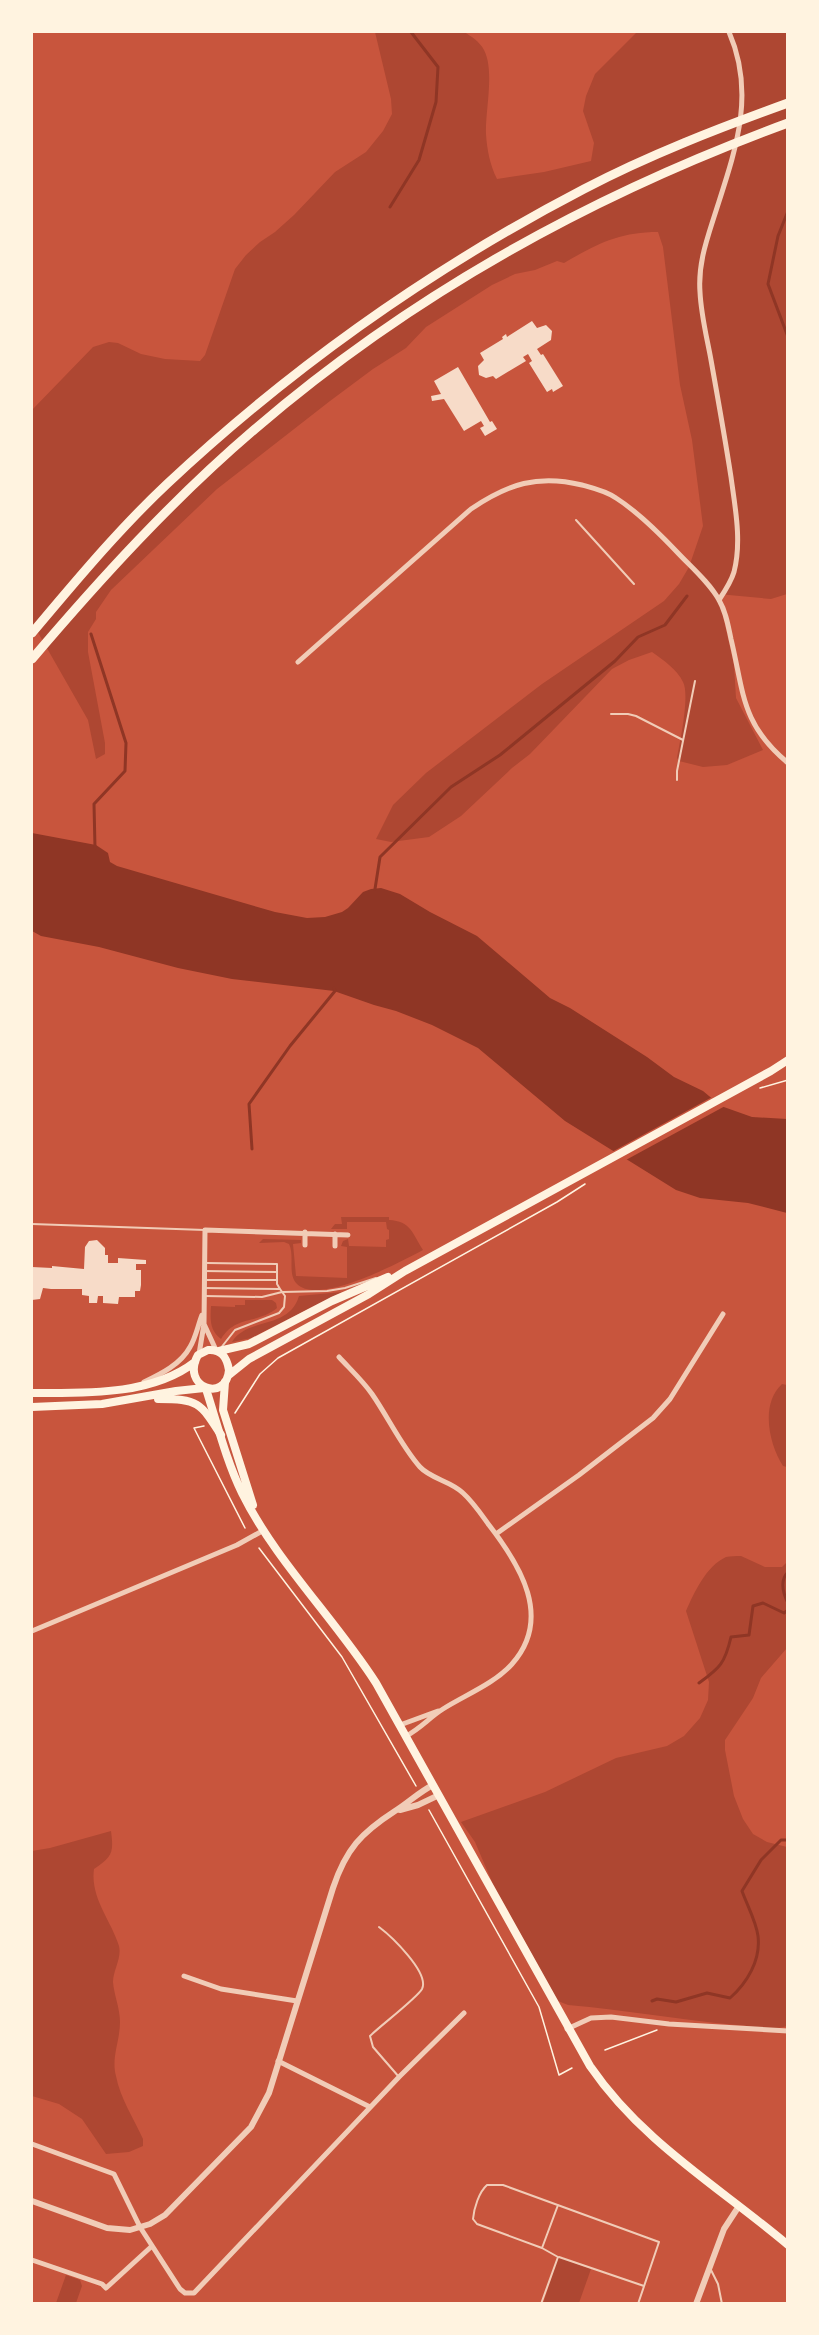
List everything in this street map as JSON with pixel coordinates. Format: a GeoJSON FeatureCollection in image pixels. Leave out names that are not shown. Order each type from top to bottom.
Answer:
{"type":"FeatureCollection","features":[{"type":"Feature","properties":{"kind":"highway"},"geometry":{"type":"LineString","coordinates":[[32,633],[116,536],[166,484],[248,412],[344,336],[427,280],[503,233],[586,188],[718,129],[788,103]]}},
{"type":"Feature","properties":{"kind":"highway"},"geometry":{"type":"LineString","coordinates":[[32,659],[85,596],[181,496],[255,429],[356,349],[434,296],[516,246],[599,202],[717,149],[788,123]]}},
{"type":"Feature","properties":{"kind":"main road"},"geometry":{"type":"LineString","coordinates":[[32,1407],[85,1406],[176,1391],[214,1389],[249,1359],[788,1062]]}},
{"type":"Feature","properties":{"kind":"main road"},"geometry":{"type":"LineString","coordinates":[[32,1393],[86,1392],[137,1386],[175,1376],[208,1350],[249,1344],[339,1298],[405,1271]]}},
{"type":"Feature","properties":{"kind":"main road"},"geometry":{"type":"LineString","coordinates":[[217,1350],[226,1360],[227,1378],[223,1404],[225,1416],[255,1514]]}},
{"type":"Feature","properties":{"kind":"main road"},"geometry":{"type":"LineString","coordinates":[[197,1359],[196,1377],[205,1389],[242,1493],[264,1530],[359,1657],[434,1785],[567,2029],[598,2077],[628,2115],[664,2148],[788,2245]]}},
{"type":"Feature","properties":{"kind":"main road"},"geometry":{"type":"LineString","coordinates":[[142,1398],[180,1399],[193,1402],[204,1410],[221,1435]]}},
{"type":"Feature","properties":{"kind":"street"},"geometry":{"type":"LineString","coordinates":[[719,600],[734,574],[737,558],[736,522],[722,421],[701,304],[699,273],[702,254],[734,154],[743,105],[740,65],[729,32]]}},
{"type":"Feature","properties":{"kind":"street"},"geometry":{"type":"LineString","coordinates":[[298,662],[471,509],[491,495],[536,480],[574,483],[615,497],[648,524],[712,589],[726,617],[748,714],[763,739],[788,764]]}},
{"type":"Feature","properties":{"kind":"street"},"geometry":{"type":"LineString","coordinates":[[197,1359],[204,1324],[205,1230],[348,1235]]}},
{"type":"Feature","properties":{"kind":"street"},"geometry":{"type":"LineString","coordinates":[[305,1232],[305,1245]]}},
{"type":"Feature","properties":{"kind":"street"},"geometry":{"type":"LineString","coordinates":[[335,1234],[335,1246]]}},
{"type":"Feature","properties":{"kind":"street"},"geometry":{"type":"LineString","coordinates":[[137,1386],[164,1372],[185,1355],[192,1345],[203,1311]]}},
{"type":"Feature","properties":{"kind":"street"},"geometry":{"type":"LineString","coordinates":[[496,1534],[579,1475],[653,1418],[670,1399],[723,1314]]}},
{"type":"Feature","properties":{"kind":"street"},"geometry":{"type":"LineString","coordinates":[[204,1324],[217,1350]]}},
{"type":"Feature","properties":{"kind":"street"},"geometry":{"type":"LineString","coordinates":[[339,1357],[371,1393],[421,1468],[463,1492],[496,1534],[526,1583],[531,1601],[528,1632],[521,1650],[511,1665],[406,1736]]}},
{"type":"Feature","properties":{"kind":"street"},"geometry":{"type":"LineString","coordinates":[[32,1631],[237,1545],[264,1530]]}},
{"type":"Feature","properties":{"kind":"street"},"geometry":{"type":"LineString","coordinates":[[400,1725],[440,1711]]}},
{"type":"Feature","properties":{"kind":"street"},"geometry":{"type":"LineString","coordinates":[[32,2201],[106,2228],[118,2230],[140,2227],[165,2215],[251,2127],[269,2093],[340,1867],[363,1833],[434,1785]]}},
{"type":"Feature","properties":{"kind":"street"},"geometry":{"type":"LineString","coordinates":[[396,1810],[418,1805],[439,1795]]}},
{"type":"Feature","properties":{"kind":"street"},"geometry":{"type":"LineString","coordinates":[[184,1976],[221,1989],[297,2001]]}},
{"type":"Feature","properties":{"kind":"street"},"geometry":{"type":"LineString","coordinates":[[32,2144],[114,2174],[140,2227],[180,2289],[186,2293],[194,2293],[370,2107],[464,2013]]}},
{"type":"Feature","properties":{"kind":"street"},"geometry":{"type":"LineString","coordinates":[[567,2029],[584,2020],[601,2017],[669,2024],[788,2031]]}},
{"type":"Feature","properties":{"kind":"street"},"geometry":{"type":"LineString","coordinates":[[278,2061],[370,2107]]}},
{"type":"Feature","properties":{"kind":"street"},"geometry":{"type":"LineString","coordinates":[[696,2304],[724,2229],[739,2206]]}},
{"type":"Feature","properties":{"kind":"street"},"geometry":{"type":"LineString","coordinates":[[32,2260],[102,2284],[106,2288],[152,2246]]}},
{"type":"Feature","properties":{"kind":"lane"},"geometry":{"type":"LineString","coordinates":[[576,520],[634,584]]}},
{"type":"Feature","properties":{"kind":"lane"},"geometry":{"type":"LineString","coordinates":[[677,780],[695,681]]}},
{"type":"Feature","properties":{"kind":"lane"},"geometry":{"type":"LineString","coordinates":[[611,714],[636,716],[683,740]]}},
{"type":"Feature","properties":{"kind":"lane"},"geometry":{"type":"LineString","coordinates":[[32,1224],[205,1230]]}},
{"type":"Feature","properties":{"kind":"lane"},"geometry":{"type":"LineString","coordinates":[[204,1263],[277,1264],[277,1281],[286,1300],[282,1310],[269,1318],[235,1330],[217,1350]]}},
{"type":"Feature","properties":{"kind":"lane"},"geometry":{"type":"LineString","coordinates":[[204,1271],[277,1272]]}},
{"type":"Feature","properties":{"kind":"lane"},"geometry":{"type":"LineString","coordinates":[[204,1288],[281,1291],[334,1290],[405,1271]]}},
{"type":"Feature","properties":{"kind":"lane"},"geometry":{"type":"LineString","coordinates":[[204,1280],[277,1281]]}},
{"type":"Feature","properties":{"kind":"lane"},"geometry":{"type":"LineString","coordinates":[[204,1296],[262,1297],[281,1291]]}},
{"type":"Feature","properties":{"kind":"lane"},"geometry":{"type":"LineString","coordinates":[[379,1927],[408,1957],[422,1976],[423,1982],[418,1993],[370,2036],[372,2047],[399,2078]]}},
{"type":"Feature","properties":{"kind":"lane"},"geometry":{"type":"LineString","coordinates":[[638,2304],[659,2242],[558,2204],[495,2184],[487,2185],[483,2189],[473,2219],[477,2224],[542,2248],[558,2257],[644,2286]]}},
{"type":"Feature","properties":{"kind":"lane"},"geometry":{"type":"LineString","coordinates":[[542,2248],[558,2204]]}},
{"type":"Feature","properties":{"kind":"lane"},"geometry":{"type":"LineString","coordinates":[[541,2304],[558,2257]]}},
{"type":"Feature","properties":{"kind":"lane"},"geometry":{"type":"LineString","coordinates":[[710,2268],[714,2273],[722,2304]]}},
{"type":"Feature","properties":{"kind":"path"},"geometry":{"type":"LineString","coordinates":[[758,1089],[788,1080]]}},
{"type":"Feature","properties":{"kind":"path"},"geometry":{"type":"LineString","coordinates":[[232,1416],[260,1374],[278,1358],[557,1202],[591,1179]]}},
{"type":"Feature","properties":{"kind":"path"},"geometry":{"type":"LineString","coordinates":[[204,1426],[194,1428],[245,1528]]}},
{"type":"Feature","properties":{"kind":"path"},"geometry":{"type":"LineString","coordinates":[[259,1548],[342,1657],[416,1787]]}},
{"type":"Feature","properties":{"kind":"path"},"geometry":{"type":"LineString","coordinates":[[428,1809],[539,2007],[559,2075],[572,2068]]}},
{"type":"Feature","properties":{"kind":"path"},"geometry":{"type":"LineString","coordinates":[[605,2050],[669,2024]]}},
{"type":"Feature","properties":{"kind":"shaded area"},"geometry":{"type":"Polygon","coordinates":[[[375,32],[464,32],[480,44],[489,69],[486,134],[491,163],[497,179],[544,172],[591,161],[594,143],[583,111],[586,96],[595,74],[637,32],[787,32],[787,594],[771,599],[718,594],[734,665],[736,698],[763,750],[727,765],[703,767],[679,761],[677,758],[684,719],[685,688],[677,673],[652,652],[612,669],[530,754],[461,816],[429,837],[391,842],[376,839],[393,805],[426,773],[542,684],[664,601],[679,584],[689,567],[703,526],[692,440],[680,385],[663,247],[658,232],[632,234],[609,240],[564,263],[557,261],[535,270],[515,274],[492,285],[426,327],[406,348],[330,401],[217,489],[111,590],[96,612],[96,619],[88,632],[88,652],[105,743],[105,754],[96,759],[88,720],[32,622],[32,410],[93,347],[109,342],[118,343],[141,354],[165,359],[200,361],[205,355],[235,269],[246,255],[294,215],[335,172],[366,152],[383,131],[392,114],[391,99],[375,32]]]}},
{"type":"Feature","properties":{"kind":"shaded area"},"geometry":{"type":"Polygon","coordinates":[[[32,833],[96,845],[108,853],[110,862],[117,866],[275,912],[307,918],[325,917],[342,912],[363,892],[371,889],[381,888],[400,894],[477,936],[550,998],[570,1008],[647,1057],[674,1077],[703,1091],[721,1106],[752,1117],[787,1119],[787,1213],[748,1203],[700,1198],[676,1190],[565,1121],[478,1048],[432,1025],[396,1011],[334,991],[232,979],[178,968],[99,947],[41,936],[32,931],[32,833]]]}},
{"type":"Feature","properties":{"kind":"shaded area"},"geometry":{"type":"Polygon","coordinates":[[[341,1217],[389,1217],[389,1220],[407,1225],[423,1250],[360,1280],[323,1290],[308,1289],[294,1280],[289,1244],[284,1242],[259,1243],[263,1239],[301,1240],[301,1243],[293,1244],[296,1276],[347,1278],[347,1247],[341,1246],[343,1241],[348,1239],[349,1246],[386,1247],[389,1230],[386,1222],[347,1222],[347,1229],[331,1229],[335,1224],[342,1224],[341,1217]]]}},
{"type":"Feature","properties":{"kind":"shaded area"},"geometry":{"type":"Polygon","coordinates":[[[342,1292],[251,1338],[232,1342],[247,1329],[286,1314],[294,1307],[299,1296],[342,1292]]]}},
{"type":"Feature","properties":{"kind":"shaded area"},"geometry":{"type":"Polygon","coordinates":[[[245,1300],[272,1300],[276,1303],[277,1308],[270,1313],[233,1326],[221,1339],[212,1325],[211,1306],[235,1307],[235,1305],[245,1305],[245,1300]]]}},
{"type":"Feature","properties":{"kind":"shaded area"},"geometry":{"type":"Polygon","coordinates":[[[782,1384],[787,1385],[787,1467],[783,1466],[778,1457],[769,1424],[771,1402],[775,1392],[782,1384]]]}},
{"type":"Feature","properties":{"kind":"shaded area"},"geometry":{"type":"Polygon","coordinates":[[[741,1556],[765,1567],[782,1567],[787,1562],[787,1648],[761,1678],[753,1698],[725,1740],[725,1750],[734,1796],[743,1819],[753,1834],[767,1842],[787,1847],[787,2026],[762,2028],[568,2005],[558,2001],[493,1884],[475,1842],[461,1822],[545,1792],[616,1758],[667,1746],[684,1736],[700,1718],[708,1700],[709,1682],[686,1611],[712,1567],[726,1557],[741,1556]]]}},
{"type":"Feature","properties":{"kind":"shaded area"},"geometry":{"type":"Polygon","coordinates":[[[111,1831],[112,1850],[108,1858],[94,1869],[95,1890],[120,1950],[113,1982],[120,2022],[115,2069],[121,2092],[143,2139],[143,2146],[129,2152],[106,2154],[82,2119],[59,2104],[32,2096],[32,1851],[111,1831]]]}},
{"type":"Feature","properties":{"kind":"shaded area"},"geometry":{"type":"Polygon","coordinates":[[[558,2257],[591,2269],[579,2303],[543,2304],[558,2257]]]}},
{"type":"Feature","properties":{"kind":"shaded area"},"geometry":{"type":"Polygon","coordinates":[[[66,2275],[80,2280],[82,2286],[76,2303],[56,2303],[66,2275]]]}},
{"type":"Feature","properties":{"kind":"pier"},"geometry":{"type":"Polygon","coordinates":[[[714,1096],[727,1105],[624,1161],[610,1153],[714,1096]]]}},
{"type":"Feature","properties":{"kind":"building"},"geometry":{"type":"Polygon","coordinates":[[[532,321],[537,328],[546,325],[552,331],[551,340],[537,349],[541,355],[543,354],[563,386],[553,392],[552,389],[547,392],[529,363],[532,361],[528,354],[523,357],[526,361],[496,379],[493,376],[486,378],[479,375],[478,366],[484,360],[480,353],[503,339],[502,337],[506,334],[507,337],[532,321]]]}},
{"type":"Feature","properties":{"kind":"building"},"geometry":{"type":"Polygon","coordinates":[[[458,367],[490,422],[492,421],[497,429],[485,436],[480,428],[484,426],[481,421],[464,431],[444,399],[432,401],[431,396],[441,394],[434,381],[458,367]]]}},
{"type":"Feature","properties":{"kind":"building"},"geometry":{"type":"Polygon","coordinates":[[[97,1240],[105,1248],[108,1263],[118,1263],[118,1258],[146,1260],[146,1264],[136,1264],[136,1270],[141,1270],[141,1285],[140,1291],[135,1291],[135,1297],[119,1297],[118,1304],[103,1303],[103,1296],[98,1296],[97,1303],[89,1303],[89,1296],[82,1295],[82,1289],[43,1288],[40,1299],[32,1300],[32,1267],[84,1269],[85,1247],[89,1241],[97,1240]]]}},
{"type":"Feature","properties":{"kind":"waterway"},"geometry":{"type":"LineString","coordinates":[[390,207],[419,160],[436,102],[438,67],[411,32]]}},
{"type":"Feature","properties":{"kind":"waterway"},"geometry":{"type":"LineString","coordinates":[[788,211],[778,236],[768,284],[788,337]]}},
{"type":"Feature","properties":{"kind":"waterway"},"geometry":{"type":"LineString","coordinates":[[375,889],[380,857],[451,787],[500,755],[615,661],[638,637],[665,625],[687,596]]}},
{"type":"Feature","properties":{"kind":"waterway"},"geometry":{"type":"LineString","coordinates":[[91,634],[126,743],[125,771],[94,804],[95,848]]}},
{"type":"Feature","properties":{"kind":"waterway"},"geometry":{"type":"LineString","coordinates":[[252,1149],[249,1104],[290,1046],[335,991],[334,988]]}},
{"type":"Feature","properties":{"kind":"waterway"},"geometry":{"type":"LineString","coordinates":[[788,1572],[783,1583],[783,1591],[788,1603]]}},
{"type":"Feature","properties":{"kind":"waterway"},"geometry":{"type":"LineString","coordinates":[[699,1683],[721,1664],[731,1637],[749,1635],[753,1606],[763,1603],[784,1613],[788,1610]]}},
{"type":"Feature","properties":{"kind":"waterway"},"geometry":{"type":"LineString","coordinates":[[652,2001],[657,1999],[676,2002],[707,1993],[730,1998],[742,1985],[752,1970],[758,1945],[755,1925],[742,1891],[761,1860],[781,1840],[788,1840]]}}]}
